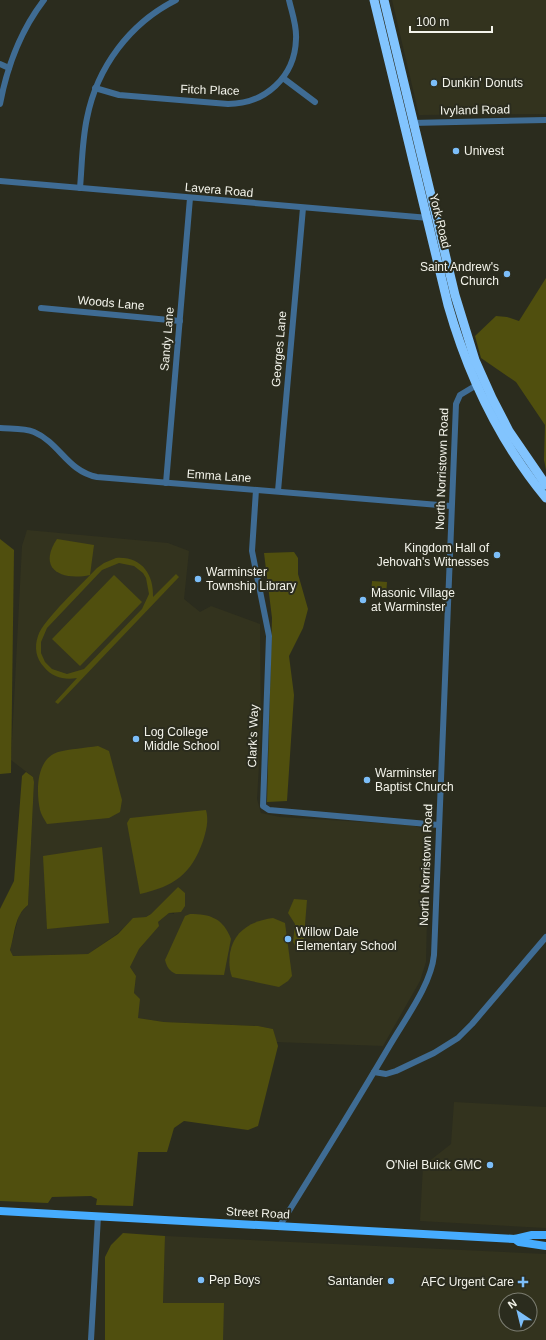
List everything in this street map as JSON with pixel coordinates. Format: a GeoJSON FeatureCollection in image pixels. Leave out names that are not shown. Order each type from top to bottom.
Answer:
{"type":"FeatureCollection","features":[{"type":"Feature","properties":{"kind":"highway","name":"York Road"},"geometry":{"type":"LineString","coordinates":[[374,0],[436,218],[480,383],[546,484]]}},
{"type":"Feature","properties":{"kind":"highway","name":"York Road"},"geometry":{"type":"LineString","coordinates":[[384,0],[427,218],[453,323],[498,428],[515,457],[546,498]]}},
{"type":"Feature","properties":{"kind":"main road","name":"Street Road"},"geometry":{"type":"LineString","coordinates":[[0,1211],[515,1238],[532,1235],[546,1235]]}},
{"type":"Feature","properties":{"kind":"main road","name":"Street Road"},"geometry":{"type":"LineString","coordinates":[[515,1238],[519,1242],[546,1246]]}},
{"type":"Feature","properties":{"kind":"street"},"geometry":{"type":"LineString","coordinates":[[0,104],[9,68],[28,25],[44,0]]}},
{"type":"Feature","properties":{"kind":"street"},"geometry":{"type":"LineString","coordinates":[[80,188],[87,119],[95,88],[107,64],[128,37],[147,18],[176,0]]}},
{"type":"Feature","properties":{"kind":"street","name":"Fitch Place"},"geometry":{"type":"LineString","coordinates":[[95,88],[119,96],[233,104],[261,97],[275,87],[283,78],[293,59],[296,41],[295,24],[289,0]]}},
{"type":"Feature","properties":{"kind":"street"},"geometry":{"type":"LineString","coordinates":[[0,64],[9,68]]}},
{"type":"Feature","properties":{"kind":"street"},"geometry":{"type":"LineString","coordinates":[[283,78],[315,102]]}},
{"type":"Feature","properties":{"kind":"street","name":"Ivyland Road"},"geometry":{"type":"LineString","coordinates":[[409,124],[546,120]]}},
{"type":"Feature","properties":{"kind":"street","name":"Lavera Road"},"geometry":{"type":"LineString","coordinates":[[0,182],[436,218]]}},
{"type":"Feature","properties":{"kind":"street","name":"Sandy Lane"},"geometry":{"type":"LineString","coordinates":[[166,483],[190,198]]}},
{"type":"Feature","properties":{"kind":"street","name":"Georges Lane"},"geometry":{"type":"LineString","coordinates":[[278,492],[303,208]]}},
{"type":"Feature","properties":{"kind":"street","name":"Woods Lane"},"geometry":{"type":"LineString","coordinates":[[41,308],[180,321]]}},
{"type":"Feature","properties":{"kind":"street","name":"North Norristown Road"},"geometry":{"type":"LineString","coordinates":[[279,1226],[374,1072],[421,991],[431,970],[434,955],[456,404],[460,395],[480,383]]}},
{"type":"Feature","properties":{"kind":"street","name":"Emma Lane"},"geometry":{"type":"LineString","coordinates":[[0,428],[28,430],[42,436],[76,469],[91,476],[452,506]]}},
{"type":"Feature","properties":{"kind":"street","name":"Clark's Way"},"geometry":{"type":"LineString","coordinates":[[256,490],[252,551],[269,636],[263,806],[269,810],[439,825]]}},
{"type":"Feature","properties":{"kind":"street"},"geometry":{"type":"LineString","coordinates":[[374,1072],[386,1074],[396,1071],[434,1053],[458,1038],[472,1024],[546,937]]}},
{"type":"Feature","properties":{"kind":"street"},"geometry":{"type":"LineString","coordinates":[[91,1340],[98,1216]]}},
{"type":"Feature","properties":{"kind":"shaded area"},"geometry":{"type":"Polygon","coordinates":[[[392,0],[546,0],[546,114],[419,115],[392,0]]]}},
{"type":"Feature","properties":{"kind":"shaded area"},"geometry":{"type":"Polygon","coordinates":[[[546,278],[546,470],[544,460],[545,425],[516,382],[481,358],[475,336],[496,316],[507,317],[519,321],[546,278]]]}},
{"type":"Feature","properties":{"kind":"shaded area","name":"Log College Middle School"},"geometry":{"type":"Polygon","coordinates":[[[27,530],[168,543],[189,551],[184,599],[200,612],[211,606],[260,624],[261,731],[257,799],[261,813],[280,817],[412,825],[429,831],[426,962],[420,981],[383,1046],[276,1042],[273,1029],[258,1026],[164,1022],[138,1018],[137,997],[134,993],[136,976],[130,967],[139,949],[158,926],[158,922],[169,913],[174,914],[178,887],[151,914],[146,917],[133,919],[117,934],[88,954],[13,956],[10,950],[19,915],[28,905],[34,782],[33,777],[11,760],[22,546],[27,530]]]}},
{"type":"Feature","properties":{"kind":"shaded area"},"geometry":{"type":"Polygon","coordinates":[[[0,539],[14,550],[11,773],[0,774],[0,539]]]}},
{"type":"Feature","properties":{"kind":"shaded area"},"geometry":{"type":"Polygon","coordinates":[[[57,539],[94,545],[90,575],[70,576],[55,570],[51,565],[50,558],[51,549],[57,539]]]}},
{"type":"Feature","properties":{"kind":"shaded area"},"geometry":{"type":"Polygon","coordinates":[[[294,552],[298,558],[298,574],[308,609],[303,628],[289,656],[294,695],[287,801],[267,802],[272,618],[264,553],[294,552]]]}},
{"type":"Feature","properties":{"kind":"shaded area"},"geometry":{"type":"Polygon","coordinates":[[[116,558],[125,558],[139,563],[148,574],[151,581],[153,597],[176,574],[179,577],[58,704],[55,702],[77,678],[68,679],[55,676],[41,664],[36,653],[38,636],[41,629],[55,611],[97,568],[116,558]],[[119,563],[102,570],[47,628],[41,642],[41,653],[45,662],[52,669],[67,674],[84,669],[142,609],[149,594],[146,578],[143,573],[134,566],[119,563]]]}},
{"type":"Feature","properties":{"kind":"shaded area"},"geometry":{"type":"Polygon","coordinates":[[[114,575],[142,602],[80,666],[52,639],[114,575]]]}},
{"type":"Feature","properties":{"kind":"shaded area"},"geometry":{"type":"Polygon","coordinates":[[[372,581],[387,582],[386,596],[371,595],[372,581]]]}},
{"type":"Feature","properties":{"kind":"shaded area"},"geometry":{"type":"Polygon","coordinates":[[[98,746],[109,751],[122,800],[120,812],[109,818],[47,824],[40,810],[38,794],[39,776],[45,761],[58,752],[98,746]]]}},
{"type":"Feature","properties":{"kind":"shaded area"},"geometry":{"type":"Polygon","coordinates":[[[26,772],[33,777],[34,782],[28,905],[23,909],[17,920],[10,950],[13,956],[88,954],[118,934],[133,918],[146,917],[151,914],[178,887],[185,893],[185,906],[181,912],[169,913],[158,922],[159,926],[139,949],[130,967],[136,976],[134,993],[140,999],[138,1018],[164,1022],[258,1026],[273,1029],[278,1046],[258,1126],[248,1130],[184,1121],[174,1128],[167,1152],[138,1152],[133,1206],[96,1205],[97,1199],[91,1196],[52,1197],[48,1203],[0,1201],[0,909],[14,881],[22,776],[26,772]]]}},
{"type":"Feature","properties":{"kind":"shaded area"},"geometry":{"type":"Polygon","coordinates":[[[206,810],[207,822],[203,841],[198,853],[187,871],[172,883],[140,894],[127,823],[130,818],[206,810]]]}},
{"type":"Feature","properties":{"kind":"shaded area"},"geometry":{"type":"Polygon","coordinates":[[[102,847],[109,923],[47,929],[43,856],[102,847]]]}},
{"type":"Feature","properties":{"kind":"shaded area"},"geometry":{"type":"Polygon","coordinates":[[[294,899],[307,900],[303,949],[296,947],[293,942],[295,924],[288,913],[294,899]]]}},
{"type":"Feature","properties":{"kind":"shaded area"},"geometry":{"type":"Polygon","coordinates":[[[190,914],[210,916],[220,922],[228,932],[231,939],[224,975],[176,974],[168,967],[165,960],[185,916],[190,914]]]}},
{"type":"Feature","properties":{"kind":"shaded area"},"geometry":{"type":"Polygon","coordinates":[[[273,918],[285,923],[292,976],[288,981],[279,987],[232,977],[229,962],[232,945],[235,938],[251,924],[273,918]]]}},
{"type":"Feature","properties":{"kind":"shaded area"},"geometry":{"type":"Polygon","coordinates":[[[454,1102],[546,1107],[546,1228],[420,1221],[423,1166],[451,1144],[454,1102]]]}},
{"type":"Feature","properties":{"kind":"shaded area"},"geometry":{"type":"Polygon","coordinates":[[[123,1233],[165,1236],[163,1303],[224,1303],[223,1340],[105,1340],[105,1257],[111,1245],[123,1233]]]}},
{"type":"Feature","properties":{"kind":"shaded area"},"geometry":{"type":"Polygon","coordinates":[[[165,1236],[546,1254],[546,1340],[221,1340],[163,1303],[165,1236]]]}},
{"type":"Feature","properties":{"kind":"place","name":"Dunkin' Donuts"},"geometry":{"type":"Point","coordinates":[434,83]}},
{"type":"Feature","properties":{"kind":"place","name":"Univest"},"geometry":{"type":"Point","coordinates":[456,151]}},
{"type":"Feature","properties":{"kind":"place","name":"Saint Andrew's Church"},"geometry":{"type":"Point","coordinates":[507,274]}},
{"type":"Feature","properties":{"kind":"place","name":"Kingdom Hall of Jehovah's Witnesses"},"geometry":{"type":"Point","coordinates":[497,555]}},
{"type":"Feature","properties":{"kind":"place","name":"Warminster Township Library"},"geometry":{"type":"Point","coordinates":[198,579]}},
{"type":"Feature","properties":{"kind":"place","name":"Masonic Village at Warminster"},"geometry":{"type":"Point","coordinates":[363,600]}},
{"type":"Feature","properties":{"kind":"place","name":"Log College Middle School"},"geometry":{"type":"Point","coordinates":[136,739]}},
{"type":"Feature","properties":{"kind":"place","name":"Warminster Baptist Church"},"geometry":{"type":"Point","coordinates":[367,780]}},
{"type":"Feature","properties":{"kind":"place","name":"Willow Dale Elementary School"},"geometry":{"type":"Point","coordinates":[288,939]}},
{"type":"Feature","properties":{"kind":"place","name":"O'Niel Buick GMC"},"geometry":{"type":"Point","coordinates":[490,1165]}},
{"type":"Feature","properties":{"kind":"place","name":"Pep Boys"},"geometry":{"type":"Point","coordinates":[201,1280]}},
{"type":"Feature","properties":{"kind":"place","name":"Santander"},"geometry":{"type":"Point","coordinates":[391,1281]}},
{"type":"Feature","properties":{"kind":"place","name":"AFC Urgent Care"},"geometry":{"type":"Point","coordinates":[523,1282]}}]}
